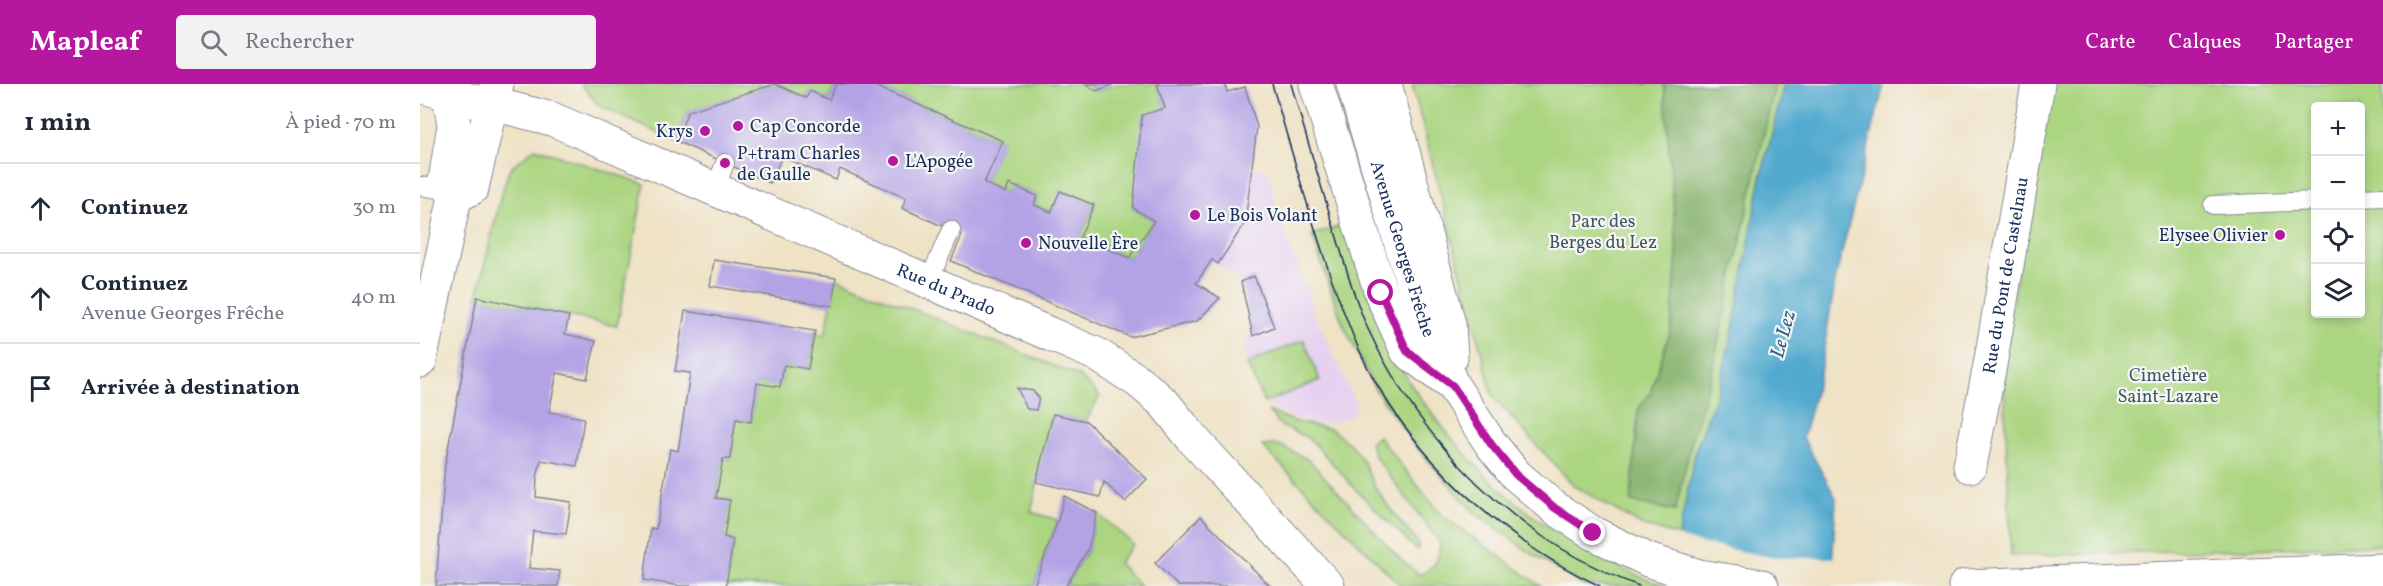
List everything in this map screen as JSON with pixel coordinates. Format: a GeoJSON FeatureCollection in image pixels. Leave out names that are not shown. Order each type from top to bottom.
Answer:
{"type":"FeatureCollection","features":[{"type":"Feature","properties":{"kind":"main road"},"geometry":{"type":"LineString","coordinates":[[1316,84],[1381,293],[1407,351],[1453,386]]}},
{"type":"Feature","properties":{"kind":"main road","name":"Avenue Georges Frêche"},"geometry":{"type":"LineString","coordinates":[[1353,84],[1425,324],[1453,386],[1491,444],[1516,475],[1555,508],[1593,533],[1648,560],[1699,576],[1762,586]]}},
{"type":"Feature","properties":{"kind":"main road"},"geometry":{"type":"LineString","coordinates":[[1384,84],[1449,324],[1453,386]]}},
{"type":"Feature","properties":{"kind":"main road","name":"Rue du Pont de Castelnau"},"geometry":{"type":"LineString","coordinates":[[1970,466],[1990,365],[2038,84]]}},
{"type":"Feature","properties":{"kind":"main road"},"geometry":{"type":"LineString","coordinates":[[422,341],[454,194],[445,180],[454,125],[440,88]]}},
{"type":"Feature","properties":{"kind":"main road","name":"Rue du Prado"},"geometry":{"type":"LineString","coordinates":[[440,88],[494,95],[505,106],[540,114],[720,176],[927,283],[1096,354],[1138,381],[1164,403],[1192,438],[1328,586]]}},
{"type":"Feature","properties":{"kind":"main road"},"geometry":{"type":"LineString","coordinates":[[454,194],[472,188],[474,185],[494,95]]}},
{"type":"Feature","properties":{"kind":"main road"},"geometry":{"type":"LineString","coordinates":[[1965,586],[2383,570]]}},
{"type":"Feature","properties":{"kind":"lane"},"geometry":{"type":"LineString","coordinates":[[420,186],[454,194]]}},
{"type":"Feature","properties":{"kind":"lane"},"geometry":{"type":"LineString","coordinates":[[2365,198],[2383,197]]}},
{"type":"Feature","properties":{"kind":"lane"},"geometry":{"type":"LineString","coordinates":[[2212,205],[2311,201]]}},
{"type":"Feature","properties":{"kind":"lane"},"geometry":{"type":"LineString","coordinates":[[927,283],[951,230]]}},
{"type":"Feature","properties":{"kind":"shaded area"},"geometry":{"type":"Polygon","coordinates":[[[1220,163],[1268,169],[1279,216],[1315,315],[1356,404],[1352,416],[1325,424],[1296,419],[1264,403],[1242,349],[1253,336],[1241,282],[1212,260],[1220,163]]]}},
{"type":"Feature","properties":{"kind":"green space"},"geometry":{"type":"Polygon","coordinates":[[[581,84],[775,84],[688,111],[676,141],[599,106],[581,84]]]}},
{"type":"Feature","properties":{"kind":"green space"},"geometry":{"type":"Polygon","coordinates":[[[775,84],[836,84],[829,100],[810,91],[806,98],[775,84]]]}},
{"type":"Feature","properties":{"kind":"green space"},"geometry":{"type":"Polygon","coordinates":[[[870,84],[1086,84],[1096,91],[1115,84],[1157,84],[1165,108],[1133,208],[1154,221],[1129,258],[1080,237],[1094,205],[1061,191],[1051,212],[1034,205],[1037,196],[1010,184],[1006,193],[984,183],[1002,141],[870,84]]]}},
{"type":"Feature","properties":{"kind":"green space","name":"Parc des Berges du Lez"},"geometry":{"type":"Polygon","coordinates":[[[1412,84],[1784,84],[1760,182],[1733,330],[1719,387],[1696,449],[1679,536],[1641,525],[1574,486],[1493,397],[1412,84]]]}},
{"type":"Feature","properties":{"kind":"green space"},"geometry":{"type":"Polygon","coordinates":[[[1664,84],[1775,84],[1711,375],[1694,432],[1675,511],[1631,502],[1638,410],[1650,393],[1671,329],[1677,253],[1664,84]]]}},
{"type":"Feature","properties":{"kind":"green space","name":"Cimetière Saint-Lazare"},"geometry":{"type":"Polygon","coordinates":[[[2048,84],[2383,84],[2383,545],[2011,556],[2003,359],[2048,84]]]}},
{"type":"Feature","properties":{"kind":"green space"},"geometry":{"type":"Polygon","coordinates":[[[535,148],[645,184],[617,326],[477,297],[501,195],[510,168],[535,148]]]}},
{"type":"Feature","properties":{"kind":"green space"},"geometry":{"type":"Polygon","coordinates":[[[1344,225],[1373,304],[1398,362],[1417,393],[1455,442],[1480,470],[1535,518],[1597,556],[1665,586],[1584,586],[1529,552],[1476,514],[1420,452],[1375,389],[1342,322],[1312,235],[1344,225]]]}},
{"type":"Feature","properties":{"kind":"green space"},"geometry":{"type":"Polygon","coordinates":[[[836,278],[1079,376],[1100,396],[1086,421],[1053,415],[1031,512],[1058,520],[1034,586],[726,586],[733,540],[724,537],[730,500],[716,498],[723,459],[730,459],[736,419],[751,421],[757,383],[780,386],[784,365],[808,369],[815,331],[825,336],[836,278]]]}},
{"type":"Feature","properties":{"kind":"green space"},"geometry":{"type":"Polygon","coordinates":[[[1304,340],[1320,380],[1264,403],[1247,364],[1304,340]]]}},
{"type":"Feature","properties":{"kind":"green space"},"geometry":{"type":"Polygon","coordinates":[[[1268,411],[1296,422],[1331,429],[1352,446],[1390,509],[1419,544],[1417,550],[1356,490],[1317,446],[1308,438],[1281,426],[1268,411]]]}},
{"type":"Feature","properties":{"kind":"green space"},"geometry":{"type":"Polygon","coordinates":[[[1378,436],[1441,515],[1541,586],[1401,586],[1262,446],[1279,445],[1309,460],[1399,558],[1420,575],[1436,562],[1440,543],[1376,458],[1370,443],[1378,436]]]}},
{"type":"Feature","properties":{"kind":"green space"},"geometry":{"type":"Polygon","coordinates":[[[1097,513],[1133,544],[1118,563],[1140,586],[1066,586],[1088,549],[1097,513]]]}},
{"type":"Feature","properties":{"kind":"water","name":"Le Lez"},"geometry":{"type":"Polygon","coordinates":[[[1784,84],[1884,84],[1836,276],[1820,373],[1803,438],[1836,498],[1831,586],[1673,562],[1696,449],[1719,387],[1733,330],[1760,182],[1784,84]]]}},
{"type":"Feature","properties":{"kind":"pier"},"geometry":{"type":"Polygon","coordinates":[[[1676,536],[1694,542],[1775,558],[1836,558],[1834,586],[1673,586],[1670,561],[1676,536]]]}},
{"type":"Feature","properties":{"kind":"building"},"geometry":{"type":"Polygon","coordinates":[[[775,84],[806,98],[810,91],[829,100],[836,84],[870,84],[1003,141],[984,183],[1006,193],[1009,184],[1037,196],[1034,205],[1051,212],[1060,191],[1094,205],[1080,237],[1129,258],[1154,221],[1133,208],[1142,115],[1165,108],[1157,84],[1225,84],[1227,92],[1245,87],[1257,127],[1245,223],[1218,264],[1212,260],[1196,283],[1220,298],[1197,321],[1130,337],[951,261],[962,235],[902,208],[906,198],[840,169],[836,180],[782,157],[770,183],[676,141],[688,111],[775,84]]]}},
{"type":"Feature","properties":{"kind":"building"},"geometry":{"type":"Polygon","coordinates":[[[1086,84],[1114,84],[1096,91],[1086,84]]]}},
{"type":"Feature","properties":{"kind":"building"},"geometry":{"type":"Polygon","coordinates":[[[714,260],[836,278],[832,306],[710,286],[714,260]]]}},
{"type":"Feature","properties":{"kind":"building"},"geometry":{"type":"Polygon","coordinates":[[[1254,276],[1274,327],[1253,336],[1241,282],[1254,276]]]}},
{"type":"Feature","properties":{"kind":"building"},"geometry":{"type":"Polygon","coordinates":[[[477,297],[569,316],[565,334],[596,341],[587,379],[557,373],[549,412],[584,418],[577,466],[541,460],[537,478],[536,497],[571,502],[566,534],[533,531],[529,568],[560,571],[558,586],[436,586],[445,464],[477,297]]]}},
{"type":"Feature","properties":{"kind":"building"},"geometry":{"type":"Polygon","coordinates":[[[685,311],[815,331],[808,369],[784,365],[780,387],[757,383],[751,422],[736,419],[730,459],[723,459],[716,498],[730,500],[724,537],[733,540],[726,586],[680,586],[644,580],[651,528],[656,529],[670,449],[678,451],[690,373],[675,371],[685,311]]]}},
{"type":"Feature","properties":{"kind":"building"},"geometry":{"type":"Polygon","coordinates":[[[1017,388],[1033,391],[1039,398],[1036,410],[1027,409],[1017,388]]]}},
{"type":"Feature","properties":{"kind":"building"},"geometry":{"type":"Polygon","coordinates":[[[1053,414],[1086,421],[1147,479],[1125,502],[1104,482],[1100,497],[1036,482],[1053,414]]]}},
{"type":"Feature","properties":{"kind":"building"},"geometry":{"type":"Polygon","coordinates":[[[1064,496],[1097,513],[1088,549],[1066,586],[1034,586],[1058,520],[1064,496]]]}},
{"type":"Feature","properties":{"kind":"building"},"geometry":{"type":"Polygon","coordinates":[[[1201,516],[1270,586],[1178,586],[1155,563],[1201,516]]]}},
{"type":"Feature","properties":{"kind":"tram line"},"geometry":{"type":"LineString","coordinates":[[1272,84],[1300,182],[1342,307],[1365,362],[1399,419],[1447,477],[1475,503],[1535,550],[1600,586]]}},
{"type":"Feature","properties":{"kind":"tram line"},"geometry":{"type":"LineString","coordinates":[[1291,84],[1362,315],[1389,370],[1415,410],[1478,484],[1514,515],[1553,543],[1594,567],[1639,586]]}},
{"type":"Feature","properties":{"kind":"place","name":"Cap Concorde"},"geometry":{"type":"Point","coordinates":[738,126]}},
{"type":"Feature","properties":{"kind":"place","name":"Krys"},"geometry":{"type":"Point","coordinates":[705,131]}},
{"type":"Feature","properties":{"kind":"place","name":"L'Apogée"},"geometry":{"type":"Point","coordinates":[893,161]}},
{"type":"Feature","properties":{"kind":"place","name":"P+tram Charles de Gaulle"},"geometry":{"type":"Point","coordinates":[725,163]}},
{"type":"Feature","properties":{"kind":"place","name":"Le Bois Volant"},"geometry":{"type":"Point","coordinates":[1195,215]}},
{"type":"Feature","properties":{"kind":"place","name":"Elysee Olivier"},"geometry":{"type":"Point","coordinates":[2280,235]}},
{"type":"Feature","properties":{"kind":"place","name":"Nouvelle Ère"},"geometry":{"type":"Point","coordinates":[1026,243]}},
{"type":"Feature","properties":{"kind":"route"},"geometry":{"type":"LineString","coordinates":[[1381,293],[1407,351],[1453,386],[1491,444],[1516,475],[1555,508],[1593,533]]}}]}
